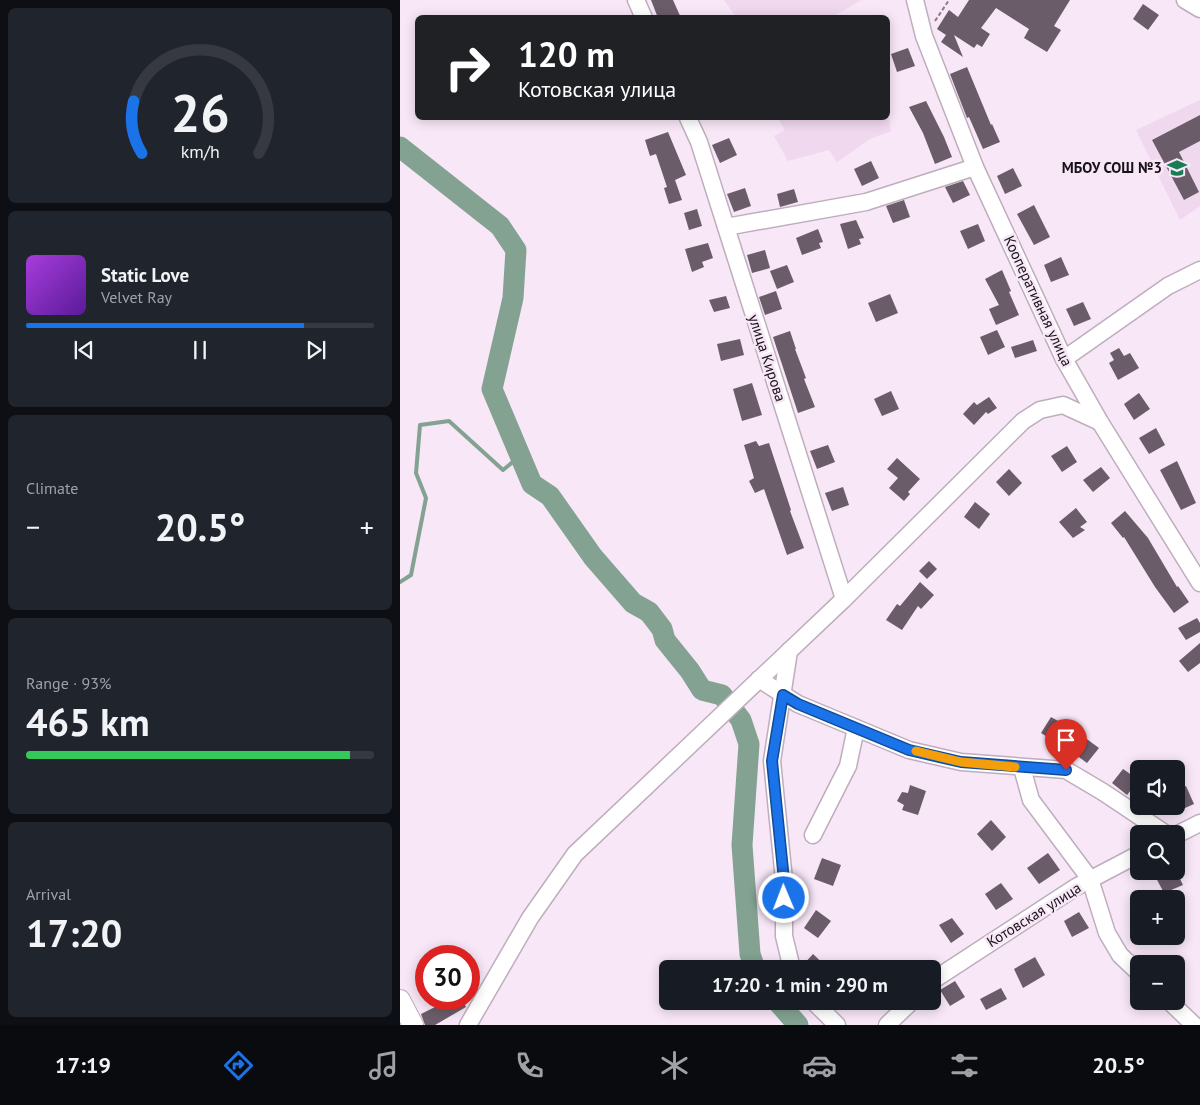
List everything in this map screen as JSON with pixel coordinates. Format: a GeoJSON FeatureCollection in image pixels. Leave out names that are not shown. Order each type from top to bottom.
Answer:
{"type":"FeatureCollection","features":[{"type":"Feature","properties":{"kind":"main road"},"geometry":{"type":"LineString","coordinates":[[400,1000],[413,1025]]}},
{"type":"Feature","properties":{"kind":"street"},"geometry":{"type":"LineString","coordinates":[[636,0],[643,15]]}},
{"type":"Feature","properties":{"kind":"street","name":"Кооперативная улица"},"geometry":{"type":"LineString","coordinates":[[915,0],[924,36],[975,168],[1064,359],[1100,422],[1200,583]]}},
{"type":"Feature","properties":{"kind":"street"},"geometry":{"type":"LineString","coordinates":[[1186,0],[1200,9]]}},
{"type":"Feature","properties":{"kind":"street","name":"улица Кирова"},"geometry":{"type":"LineString","coordinates":[[689,120],[699,142],[844,599]]}},
{"type":"Feature","properties":{"kind":"street"},"geometry":{"type":"LineString","coordinates":[[726,227],[866,202],[975,168]]}},
{"type":"Feature","properties":{"kind":"street"},"geometry":{"type":"LineString","coordinates":[[1064,359],[1168,286],[1200,270]]}},
{"type":"Feature","properties":{"kind":"street"},"geometry":{"type":"LineString","coordinates":[[468,1025],[530,918],[575,854],[844,599],[1023,421],[1040,410],[1063,405],[1100,422]]}},
{"type":"Feature","properties":{"kind":"street"},"geometry":{"type":"LineString","coordinates":[[789,651],[772,761],[784,880],[784,936],[790,960]]}},
{"type":"Feature","properties":{"kind":"street"},"geometry":{"type":"LineString","coordinates":[[756,682],[798,704],[909,750],[961,762],[1066,770],[1152,825]]}},
{"type":"Feature","properties":{"kind":"street"},"geometry":{"type":"LineString","coordinates":[[812,835],[848,766],[856,728]]}},
{"type":"Feature","properties":{"kind":"street"},"geometry":{"type":"LineString","coordinates":[[1022,768],[1031,800],[1090,879],[1107,933],[1120,955],[1130,964]]}},
{"type":"Feature","properties":{"kind":"street"},"geometry":{"type":"LineString","coordinates":[[1185,830],[1200,823]]}},
{"type":"Feature","properties":{"kind":"street","name":"Котовская улица"},"geometry":{"type":"LineString","coordinates":[[941,975],[1076,886],[1130,859]]}},
{"type":"Feature","properties":{"kind":"street"},"geometry":{"type":"LineString","coordinates":[[822,1010],[837,1025]]}},
{"type":"Feature","properties":{"kind":"street"},"geometry":{"type":"LineString","coordinates":[[887,1025],[903,1010]]}},
{"type":"Feature","properties":{"kind":"street"},"geometry":{"type":"LineString","coordinates":[[1178,1010],[1194,1025]]}},
{"type":"Feature","properties":{"kind":"path"},"geometry":{"type":"LineString","coordinates":[[924,36],[949,0]]}},
{"type":"Feature","properties":{"kind":"shaded area"},"geometry":{"type":"Polygon","coordinates":[[[724,0],[861,0],[836,15],[735,15],[724,0]]]}},
{"type":"Feature","properties":{"kind":"shaded area","name":"МБОУ СОШ №3"},"geometry":{"type":"Polygon","coordinates":[[[1200,100],[1200,206],[1180,220],[1136,130],[1200,100]]]}},
{"type":"Feature","properties":{"kind":"shaded area"},"geometry":{"type":"Polygon","coordinates":[[[779,120],[889,120],[891,131],[870,139],[837,162],[829,150],[788,161],[774,136],[785,130],[779,120]]]}},
{"type":"Feature","properties":{"kind":"building"},"geometry":{"type":"Polygon","coordinates":[[[651,0],[673,0],[680,15],[657,15],[651,0]]]}},
{"type":"Feature","properties":{"kind":"building"},"geometry":{"type":"Polygon","coordinates":[[[969,0],[1070,0],[1054,26],[1061,30],[1047,52],[1024,38],[1029,29],[996,8],[981,28],[990,34],[982,47],[977,44],[974,48],[954,35],[963,57],[941,42],[946,35],[937,29],[949,10],[958,17],[969,0]]]}},
{"type":"Feature","properties":{"kind":"building"},"geometry":{"type":"Polygon","coordinates":[[[1143,4],[1159,15],[1148,30],[1133,19],[1143,4]]]}},
{"type":"Feature","properties":{"kind":"building"},"geometry":{"type":"Polygon","coordinates":[[[908,48],[915,66],[897,72],[891,54],[908,48]]]}},
{"type":"Feature","properties":{"kind":"building"},"geometry":{"type":"Polygon","coordinates":[[[967,67],[1000,142],[983,149],[969,117],[967,118],[950,74],[967,67]]]}},
{"type":"Feature","properties":{"kind":"building"},"geometry":{"type":"Polygon","coordinates":[[[926,101],[952,157],[935,164],[923,133],[909,107],[926,101]]]}},
{"type":"Feature","properties":{"kind":"building"},"geometry":{"type":"Polygon","coordinates":[[[1200,115],[1200,141],[1179,152],[1199,192],[1184,200],[1152,140],[1200,115]]]}},
{"type":"Feature","properties":{"kind":"building"},"geometry":{"type":"Polygon","coordinates":[[[668,132],[686,175],[675,180],[682,200],[669,204],[664,188],[667,187],[656,154],[650,156],[645,140],[668,132]]]}},
{"type":"Feature","properties":{"kind":"building"},"geometry":{"type":"Polygon","coordinates":[[[729,138],[737,155],[720,163],[712,145],[729,138]]]}},
{"type":"Feature","properties":{"kind":"building"},"geometry":{"type":"Polygon","coordinates":[[[871,161],[879,178],[862,186],[854,169],[871,161]]]}},
{"type":"Feature","properties":{"kind":"building"},"geometry":{"type":"Polygon","coordinates":[[[1013,168],[1022,186],[1005,194],[997,176],[1013,168]]]}},
{"type":"Feature","properties":{"kind":"building"},"geometry":{"type":"Polygon","coordinates":[[[963,181],[970,195],[953,203],[945,187],[963,181]]]}},
{"type":"Feature","properties":{"kind":"building"},"geometry":{"type":"Polygon","coordinates":[[[745,188],[751,206],[734,212],[727,194],[745,188]]]}},
{"type":"Feature","properties":{"kind":"building"},"geometry":{"type":"Polygon","coordinates":[[[794,189],[798,202],[780,207],[777,194],[794,189]]]}},
{"type":"Feature","properties":{"kind":"building"},"geometry":{"type":"Polygon","coordinates":[[[904,200],[910,217],[893,223],[886,206],[904,200]]]}},
{"type":"Feature","properties":{"kind":"building"},"geometry":{"type":"Polygon","coordinates":[[[1034,205],[1050,237],[1034,245],[1017,214],[1034,205]]]}},
{"type":"Feature","properties":{"kind":"building"},"geometry":{"type":"Polygon","coordinates":[[[697,209],[702,226],[689,230],[684,213],[697,209]]]}},
{"type":"Feature","properties":{"kind":"building"},"geometry":{"type":"Polygon","coordinates":[[[856,220],[864,238],[859,239],[861,244],[848,249],[840,224],[856,220]]]}},
{"type":"Feature","properties":{"kind":"building"},"geometry":{"type":"Polygon","coordinates":[[[978,224],[985,241],[968,249],[960,231],[978,224]]]}},
{"type":"Feature","properties":{"kind":"building"},"geometry":{"type":"Polygon","coordinates":[[[818,229],[823,242],[819,243],[821,248],[802,255],[796,238],[818,229]]]}},
{"type":"Feature","properties":{"kind":"building"},"geometry":{"type":"Polygon","coordinates":[[[708,243],[713,258],[702,262],[704,267],[692,272],[685,249],[708,243]]]}},
{"type":"Feature","properties":{"kind":"building"},"geometry":{"type":"Polygon","coordinates":[[[765,250],[770,268],[752,273],[747,255],[765,250]]]}},
{"type":"Feature","properties":{"kind":"building"},"geometry":{"type":"Polygon","coordinates":[[[1061,257],[1069,275],[1051,282],[1044,265],[1061,257]]]}},
{"type":"Feature","properties":{"kind":"building"},"geometry":{"type":"Polygon","coordinates":[[[787,265],[794,282],[777,289],[770,271],[787,265]]]}},
{"type":"Feature","properties":{"kind":"building"},"geometry":{"type":"Polygon","coordinates":[[[1002,270],[1019,315],[996,325],[989,309],[999,305],[985,279],[1002,270]]]}},
{"type":"Feature","properties":{"kind":"building"},"geometry":{"type":"Polygon","coordinates":[[[776,291],[782,309],[765,315],[759,297],[776,291]]]}},
{"type":"Feature","properties":{"kind":"building"},"geometry":{"type":"Polygon","coordinates":[[[890,294],[898,313],[876,322],[868,303],[890,294]]]}},
{"type":"Feature","properties":{"kind":"building"},"geometry":{"type":"Polygon","coordinates":[[[726,296],[730,308],[714,312],[709,300],[726,296]]]}},
{"type":"Feature","properties":{"kind":"building"},"geometry":{"type":"Polygon","coordinates":[[[1083,302],[1091,319],[1074,326],[1066,309],[1083,302]]]}},
{"type":"Feature","properties":{"kind":"building"},"geometry":{"type":"Polygon","coordinates":[[[997,330],[1005,347],[988,355],[980,337],[997,330]]]}},
{"type":"Feature","properties":{"kind":"building"},"geometry":{"type":"Polygon","coordinates":[[[790,331],[806,378],[804,379],[815,407],[798,413],[773,337],[790,331]]]}},
{"type":"Feature","properties":{"kind":"building"},"geometry":{"type":"Polygon","coordinates":[[[740,339],[744,355],[721,361],[717,344],[740,339]]]}},
{"type":"Feature","properties":{"kind":"building"},"geometry":{"type":"Polygon","coordinates":[[[1033,340],[1037,351],[1015,358],[1011,347],[1033,340]]]}},
{"type":"Feature","properties":{"kind":"building"},"geometry":{"type":"Polygon","coordinates":[[[1119,348],[1124,356],[1130,353],[1139,368],[1118,380],[1109,363],[1114,360],[1110,353],[1119,348]]]}},
{"type":"Feature","properties":{"kind":"building"},"geometry":{"type":"Polygon","coordinates":[[[752,383],[762,415],[742,421],[733,389],[752,383]]]}},
{"type":"Feature","properties":{"kind":"building"},"geometry":{"type":"Polygon","coordinates":[[[891,391],[899,409],[882,416],[874,399],[891,391]]]}},
{"type":"Feature","properties":{"kind":"building"},"geometry":{"type":"Polygon","coordinates":[[[1139,393],[1150,409],[1134,420],[1124,404],[1139,393]]]}},
{"type":"Feature","properties":{"kind":"building"},"geometry":{"type":"Polygon","coordinates":[[[989,397],[997,408],[988,414],[986,412],[974,425],[963,414],[974,402],[977,405],[989,397]]]}},
{"type":"Feature","properties":{"kind":"building"},"geometry":{"type":"Polygon","coordinates":[[[1156,428],[1165,445],[1149,454],[1139,438],[1156,428]]]}},
{"type":"Feature","properties":{"kind":"building"},"geometry":{"type":"Polygon","coordinates":[[[756,441],[759,446],[769,443],[790,511],[804,548],[787,555],[764,489],[755,493],[749,481],[754,478],[744,445],[756,441]]]}},
{"type":"Feature","properties":{"kind":"building"},"geometry":{"type":"Polygon","coordinates":[[[828,445],[835,462],[817,469],[810,451],[828,445]]]}},
{"type":"Feature","properties":{"kind":"building"},"geometry":{"type":"Polygon","coordinates":[[[1067,446],[1077,462],[1062,472],[1051,456],[1067,446]]]}},
{"type":"Feature","properties":{"kind":"building"},"geometry":{"type":"Polygon","coordinates":[[[897,458],[920,479],[908,492],[910,494],[904,501],[889,488],[898,478],[887,469],[897,458]]]}},
{"type":"Feature","properties":{"kind":"building"},"geometry":{"type":"Polygon","coordinates":[[[1177,461],[1196,503],[1181,510],[1160,470],[1177,461]]]}},
{"type":"Feature","properties":{"kind":"building"},"geometry":{"type":"Polygon","coordinates":[[[1101,467],[1110,478],[1093,492],[1083,480],[1101,467]]]}},
{"type":"Feature","properties":{"kind":"building"},"geometry":{"type":"Polygon","coordinates":[[[1009,469],[1022,483],[1009,496],[996,482],[1009,469]]]}},
{"type":"Feature","properties":{"kind":"building"},"geometry":{"type":"Polygon","coordinates":[[[843,487],[849,505],[832,511],[825,493],[843,487]]]}},
{"type":"Feature","properties":{"kind":"building"},"geometry":{"type":"Polygon","coordinates":[[[975,502],[990,514],[979,529],[964,517],[975,502]]]}},
{"type":"Feature","properties":{"kind":"building"},"geometry":{"type":"Polygon","coordinates":[[[1076,508],[1087,522],[1080,527],[1085,530],[1073,538],[1059,522],[1076,508]]]}},
{"type":"Feature","properties":{"kind":"building"},"geometry":{"type":"Polygon","coordinates":[[[1125,511],[1148,538],[1177,587],[1189,602],[1174,613],[1155,587],[1124,537],[1111,523],[1125,511]]]}},
{"type":"Feature","properties":{"kind":"building"},"geometry":{"type":"Polygon","coordinates":[[[929,561],[937,569],[927,579],[919,571],[929,561]]]}},
{"type":"Feature","properties":{"kind":"building"},"geometry":{"type":"Polygon","coordinates":[[[920,582],[934,595],[921,609],[918,606],[902,630],[886,620],[897,604],[900,606],[920,582]]]}},
{"type":"Feature","properties":{"kind":"building"},"geometry":{"type":"Polygon","coordinates":[[[1197,618],[1200,623],[1200,632],[1186,640],[1178,628],[1197,618]]]}},
{"type":"Feature","properties":{"kind":"building"},"geometry":{"type":"Polygon","coordinates":[[[1200,643],[1200,663],[1188,672],[1179,661],[1200,643]]]}},
{"type":"Feature","properties":{"kind":"building"},"geometry":{"type":"Polygon","coordinates":[[[1051,717],[1067,726],[1057,743],[1041,733],[1051,717]]]}},
{"type":"Feature","properties":{"kind":"building"},"geometry":{"type":"Polygon","coordinates":[[[1084,737],[1099,748],[1087,763],[1072,752],[1084,737]]]}},
{"type":"Feature","properties":{"kind":"building"},"geometry":{"type":"Polygon","coordinates":[[[1123,769],[1130,774],[1130,791],[1127,795],[1112,783],[1123,769]]]}},
{"type":"Feature","properties":{"kind":"building"},"geometry":{"type":"Polygon","coordinates":[[[910,785],[926,791],[918,815],[902,810],[904,805],[897,801],[902,792],[908,793],[910,785]]]}},
{"type":"Feature","properties":{"kind":"building"},"geometry":{"type":"Polygon","coordinates":[[[1185,786],[1194,804],[1185,808],[1185,786]]]}},
{"type":"Feature","properties":{"kind":"building"},"geometry":{"type":"Polygon","coordinates":[[[991,820],[1006,837],[992,851],[977,834],[991,820]]]}},
{"type":"Feature","properties":{"kind":"building"},"geometry":{"type":"Polygon","coordinates":[[[1048,853],[1060,870],[1039,884],[1027,868],[1048,853]]]}},
{"type":"Feature","properties":{"kind":"building"},"geometry":{"type":"Polygon","coordinates":[[[822,858],[841,865],[833,886],[814,879],[822,858]]]}},
{"type":"Feature","properties":{"kind":"building"},"geometry":{"type":"Polygon","coordinates":[[[1157,880],[1180,880],[1183,885],[1171,890],[1162,890],[1157,880]]]}},
{"type":"Feature","properties":{"kind":"building"},"geometry":{"type":"Polygon","coordinates":[[[1001,883],[1013,899],[996,910],[985,894],[1001,883]]]}},
{"type":"Feature","properties":{"kind":"building"},"geometry":{"type":"Polygon","coordinates":[[[816,910],[831,921],[818,938],[804,928],[816,910]]]}},
{"type":"Feature","properties":{"kind":"building"},"geometry":{"type":"Polygon","coordinates":[[[1079,912],[1089,928],[1072,937],[1064,921],[1079,912]]]}},
{"type":"Feature","properties":{"kind":"building"},"geometry":{"type":"Polygon","coordinates":[[[952,918],[964,934],[951,943],[939,925],[952,918]]]}},
{"type":"Feature","properties":{"kind":"building"},"geometry":{"type":"Polygon","coordinates":[[[813,954],[819,960],[808,960],[813,954]]]}},
{"type":"Feature","properties":{"kind":"building"},"geometry":{"type":"Polygon","coordinates":[[[1035,957],[1045,975],[1023,988],[1014,969],[1035,957]]]}},
{"type":"Feature","properties":{"kind":"building"},"geometry":{"type":"Polygon","coordinates":[[[955,981],[965,997],[950,1006],[941,989],[955,981]]]}},
{"type":"Feature","properties":{"kind":"building"},"geometry":{"type":"Polygon","coordinates":[[[1001,988],[1007,999],[986,1010],[980,999],[1001,988]]]}},
{"type":"Feature","properties":{"kind":"building"},"geometry":{"type":"Polygon","coordinates":[[[429,1010],[461,1010],[435,1025],[425,1025],[421,1014],[429,1010]]]}},
{"type":"Feature","properties":{"kind":"waterway"},"geometry":{"type":"LineString","coordinates":[[400,147],[500,226],[516,250],[513,298],[492,389],[532,484],[550,496],[593,557],[633,603],[649,612],[662,629],[665,640],[690,671],[702,690],[722,695],[741,720],[749,744],[742,845],[752,960]]}},
{"type":"Feature","properties":{"kind":"waterway"},"geometry":{"type":"LineString","coordinates":[[400,582],[411,575],[426,498],[416,473],[420,425],[449,421],[503,470],[520,456]]}},
{"type":"Feature","properties":{"kind":"waterway"},"geometry":{"type":"LineString","coordinates":[[785,1010],[798,1025]]}},
{"type":"Feature","properties":{"kind":"slow traffic"},"geometry":{"type":"LineString","coordinates":[[916,751],[961,762],[1015,767]]}},
{"type":"Feature","properties":{"kind":"place","name":"МБОУ СОШ №3"},"geometry":{"type":"Point","coordinates":[1177,168]}},
{"type":"Feature","properties":{"kind":"route"},"geometry":{"type":"LineString","coordinates":[[784,898],[784,880],[772,761],[783,695],[798,704],[909,750],[961,762],[1066,770]]}}]}
